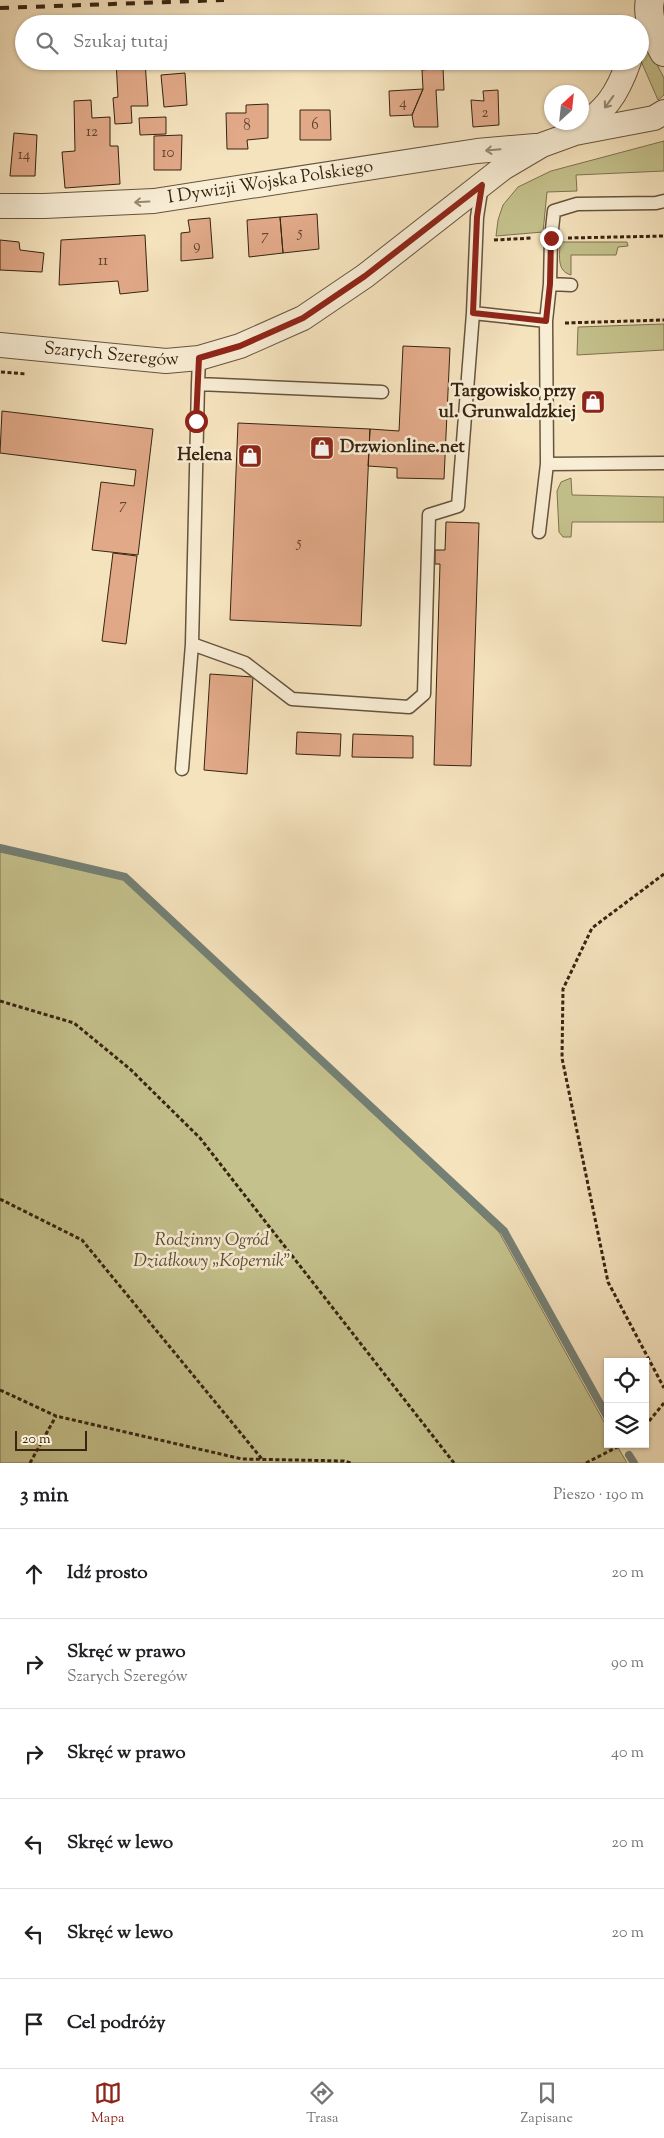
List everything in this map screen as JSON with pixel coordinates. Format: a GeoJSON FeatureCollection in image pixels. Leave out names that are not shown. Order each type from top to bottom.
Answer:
{"type":"FeatureCollection","features":[{"type":"Feature","properties":{"kind":"street"},"geometry":{"type":"LineString","coordinates":[[649,19],[664,52]]}},
{"type":"Feature","properties":{"kind":"street"},"geometry":{"type":"LineString","coordinates":[[575,133],[605,108],[618,89],[625,70]]}},
{"type":"Feature","properties":{"kind":"street","name":"Szarych Szeregów"},"geometry":{"type":"LineString","coordinates":[[0,345],[166,361],[199,358],[240,346],[303,318],[365,276],[503,168],[542,145],[575,133],[654,118],[664,112]]}},
{"type":"Feature","properties":{"kind":"street","name":"I Dywizji Wojska Polskiego"},"geometry":{"type":"LineString","coordinates":[[0,206],[154,201],[477,151],[542,145]]}},
{"type":"Feature","properties":{"kind":"lane"},"geometry":{"type":"LineString","coordinates":[[192,644],[244,663],[292,699],[409,707],[424,694],[429,515],[458,506],[473,313],[477,217],[482,185]]}},
{"type":"Feature","properties":{"kind":"lane"},"geometry":{"type":"LineString","coordinates":[[540,532],[551,373],[546,321],[554,211],[577,204],[656,203],[664,201]]}},
{"type":"Feature","properties":{"kind":"lane"},"geometry":{"type":"LineString","coordinates":[[550,284],[571,285]]}},
{"type":"Feature","properties":{"kind":"lane"},"geometry":{"type":"LineString","coordinates":[[473,313],[546,321]]}},
{"type":"Feature","properties":{"kind":"lane"},"geometry":{"type":"LineString","coordinates":[[182,769],[192,644],[199,358]]}},
{"type":"Feature","properties":{"kind":"lane"},"geometry":{"type":"LineString","coordinates":[[198,384],[382,392]]}},
{"type":"Feature","properties":{"kind":"lane"},"geometry":{"type":"LineString","coordinates":[[546,464],[664,463]]}},
{"type":"Feature","properties":{"kind":"path"},"geometry":{"type":"LineString","coordinates":[[560,238],[664,236]]}},
{"type":"Feature","properties":{"kind":"path"},"geometry":{"type":"LineString","coordinates":[[492,240],[540,238]]}},
{"type":"Feature","properties":{"kind":"path"},"geometry":{"type":"LineString","coordinates":[[546,321],[557,323],[664,320]]}},
{"type":"Feature","properties":{"kind":"path"},"geometry":{"type":"LineString","coordinates":[[664,874],[592,928],[563,989],[562,1058],[608,1282],[664,1388]]}},
{"type":"Feature","properties":{"kind":"path"},"geometry":{"type":"LineString","coordinates":[[0,1001],[74,1023],[130,1069],[200,1138],[454,1463]]}},
{"type":"Feature","properties":{"kind":"path"},"geometry":{"type":"LineString","coordinates":[[0,1199],[82,1240],[262,1459]]}},
{"type":"Feature","properties":{"kind":"path"},"geometry":{"type":"LineString","coordinates":[[0,1390],[56,1416],[242,1459],[344,1461],[351,1463]]}},
{"type":"Feature","properties":{"kind":"path"},"geometry":{"type":"LineString","coordinates":[[649,1421],[664,1403]]}},
{"type":"Feature","properties":{"kind":"path"},"geometry":{"type":"LineString","coordinates":[[30,1463],[56,1416]]}},
{"type":"Feature","properties":{"kind":"path"},"geometry":{"type":"LineString","coordinates":[[586,1463],[615,1448]]}},
{"type":"Feature","properties":{"kind":"green space"},"geometry":{"type":"Polygon","coordinates":[[[649,49],[664,78],[664,95],[658,100],[645,70],[649,70],[649,49]]]}},
{"type":"Feature","properties":{"kind":"green space"},"geometry":{"type":"Polygon","coordinates":[[[664,141],[664,171],[576,175],[577,191],[547,192],[543,232],[496,236],[498,220],[503,205],[518,187],[551,171],[664,141]]]}},
{"type":"Feature","properties":{"kind":"green space"},"geometry":{"type":"Polygon","coordinates":[[[560,242],[627,242],[628,246],[618,247],[616,255],[571,255],[571,275],[566,273],[561,266],[560,242]]]}},
{"type":"Feature","properties":{"kind":"green space"},"geometry":{"type":"Polygon","coordinates":[[[664,324],[664,350],[577,355],[578,327],[664,324]]]}},
{"type":"Feature","properties":{"kind":"green space"},"geometry":{"type":"Polygon","coordinates":[[[571,478],[572,495],[664,497],[664,522],[572,522],[571,537],[563,537],[559,532],[557,491],[561,482],[571,478]]]}},
{"type":"Feature","properties":{"kind":"green space","name":"Rodzinny Ogród Działkowy „Kopernik”"},"geometry":{"type":"Polygon","coordinates":[[[0,852],[126,880],[499,1232],[604,1422],[604,1448],[618,1448],[627,1463],[0,1463],[0,852]]]}},
{"type":"Feature","properties":{"kind":"building"},"geometry":{"type":"Polygon","coordinates":[[[116,70],[146,70],[148,106],[131,106],[132,123],[115,124],[113,98],[118,97],[116,70]]]}},
{"type":"Feature","properties":{"kind":"building"},"geometry":{"type":"Polygon","coordinates":[[[422,70],[443,70],[444,90],[436,90],[438,127],[414,127],[412,115],[423,89],[422,70]]]}},
{"type":"Feature","properties":{"kind":"building"},"geometry":{"type":"Polygon","coordinates":[[[185,73],[187,105],[164,107],[161,75],[185,73]]]}},
{"type":"Feature","properties":{"kind":"building"},"geometry":{"type":"Polygon","coordinates":[[[423,89],[412,115],[390,116],[389,91],[423,89]]]}},
{"type":"Feature","properties":{"kind":"building"},"geometry":{"type":"Polygon","coordinates":[[[498,90],[499,125],[473,127],[471,100],[484,101],[483,91],[498,90]]]}},
{"type":"Feature","properties":{"kind":"building"},"geometry":{"type":"Polygon","coordinates":[[[91,100],[92,118],[110,117],[110,146],[118,146],[120,184],[65,188],[62,152],[75,151],[74,101],[91,100]]]}},
{"type":"Feature","properties":{"kind":"building"},"geometry":{"type":"Polygon","coordinates":[[[268,104],[268,138],[247,140],[248,149],[227,149],[226,113],[246,113],[246,105],[268,104]]]}},
{"type":"Feature","properties":{"kind":"building"},"geometry":{"type":"Polygon","coordinates":[[[300,110],[330,110],[331,140],[300,140],[300,110]]]}},
{"type":"Feature","properties":{"kind":"building"},"geometry":{"type":"Polygon","coordinates":[[[166,117],[166,134],[140,135],[139,118],[166,117]]]}},
{"type":"Feature","properties":{"kind":"building"},"geometry":{"type":"Polygon","coordinates":[[[14,133],[37,135],[35,176],[10,176],[14,133]]]}},
{"type":"Feature","properties":{"kind":"building"},"geometry":{"type":"Polygon","coordinates":[[[182,135],[181,170],[154,170],[154,136],[182,135]]]}},
{"type":"Feature","properties":{"kind":"building"},"geometry":{"type":"Polygon","coordinates":[[[317,214],[319,249],[283,253],[280,217],[317,214]]]}},
{"type":"Feature","properties":{"kind":"building"},"geometry":{"type":"Polygon","coordinates":[[[280,217],[283,253],[249,257],[247,220],[280,217]]]}},
{"type":"Feature","properties":{"kind":"building"},"geometry":{"type":"Polygon","coordinates":[[[210,218],[213,258],[181,261],[181,233],[190,232],[188,220],[210,218]]]}},
{"type":"Feature","properties":{"kind":"building"},"geometry":{"type":"Polygon","coordinates":[[[145,235],[148,291],[120,294],[118,281],[59,285],[61,240],[145,235]]]}},
{"type":"Feature","properties":{"kind":"building"},"geometry":{"type":"Polygon","coordinates":[[[0,240],[19,242],[20,250],[44,253],[42,272],[0,270],[0,240]]]}},
{"type":"Feature","properties":{"kind":"building"},"geometry":{"type":"Polygon","coordinates":[[[403,346],[450,348],[444,479],[397,478],[397,468],[368,466],[370,429],[399,431],[403,346]]]}},
{"type":"Feature","properties":{"kind":"building"},"geometry":{"type":"Polygon","coordinates":[[[2,411],[153,429],[138,555],[92,550],[101,482],[134,486],[136,470],[0,453],[2,411]]]}},
{"type":"Feature","properties":{"kind":"building"},"geometry":{"type":"Polygon","coordinates":[[[238,423],[370,429],[361,626],[230,620],[238,423]]]}},
{"type":"Feature","properties":{"kind":"building"},"geometry":{"type":"Polygon","coordinates":[[[446,522],[479,523],[471,766],[434,765],[440,564],[435,564],[435,550],[445,550],[446,522]]]}},
{"type":"Feature","properties":{"kind":"building"},"geometry":{"type":"Polygon","coordinates":[[[113,553],[137,556],[126,644],[102,641],[113,553]]]}},
{"type":"Feature","properties":{"kind":"building"},"geometry":{"type":"Polygon","coordinates":[[[210,674],[253,677],[247,774],[204,770],[210,674]]]}},
{"type":"Feature","properties":{"kind":"building"},"geometry":{"type":"Polygon","coordinates":[[[297,732],[341,734],[340,756],[296,754],[297,732]]]}},
{"type":"Feature","properties":{"kind":"building"},"geometry":{"type":"Polygon","coordinates":[[[353,734],[413,736],[413,758],[352,757],[353,734]]]}},
{"type":"Feature","properties":{"kind":"waterway"},"geometry":{"type":"LineString","coordinates":[[0,848],[125,877],[504,1231],[604,1411]]}},
{"type":"Feature","properties":{"kind":"waterway"},"geometry":{"type":"LineString","coordinates":[[629,1455],[634,1463]]}},
{"type":"Feature","properties":{"kind":"railway"},"geometry":{"type":"LineString","coordinates":[[0,8],[224,0]]}},
{"type":"Feature","properties":{"kind":"place","name":"Targowisko przy ul. Grunwaldzkiej"},"geometry":{"type":"Point","coordinates":[593,402]}},
{"type":"Feature","properties":{"kind":"place","name":"Drzwionline.net"},"geometry":{"type":"Point","coordinates":[322,448]}},
{"type":"Feature","properties":{"kind":"place","name":"Helena"},"geometry":{"type":"Point","coordinates":[250,456]}},
{"type":"Feature","properties":{"kind":"route"},"geometry":{"type":"LineString","coordinates":[[196,421],[199,358],[240,346],[303,318],[365,276],[482,185],[477,217],[473,313],[546,321],[550,284],[551,238]]}}]}
